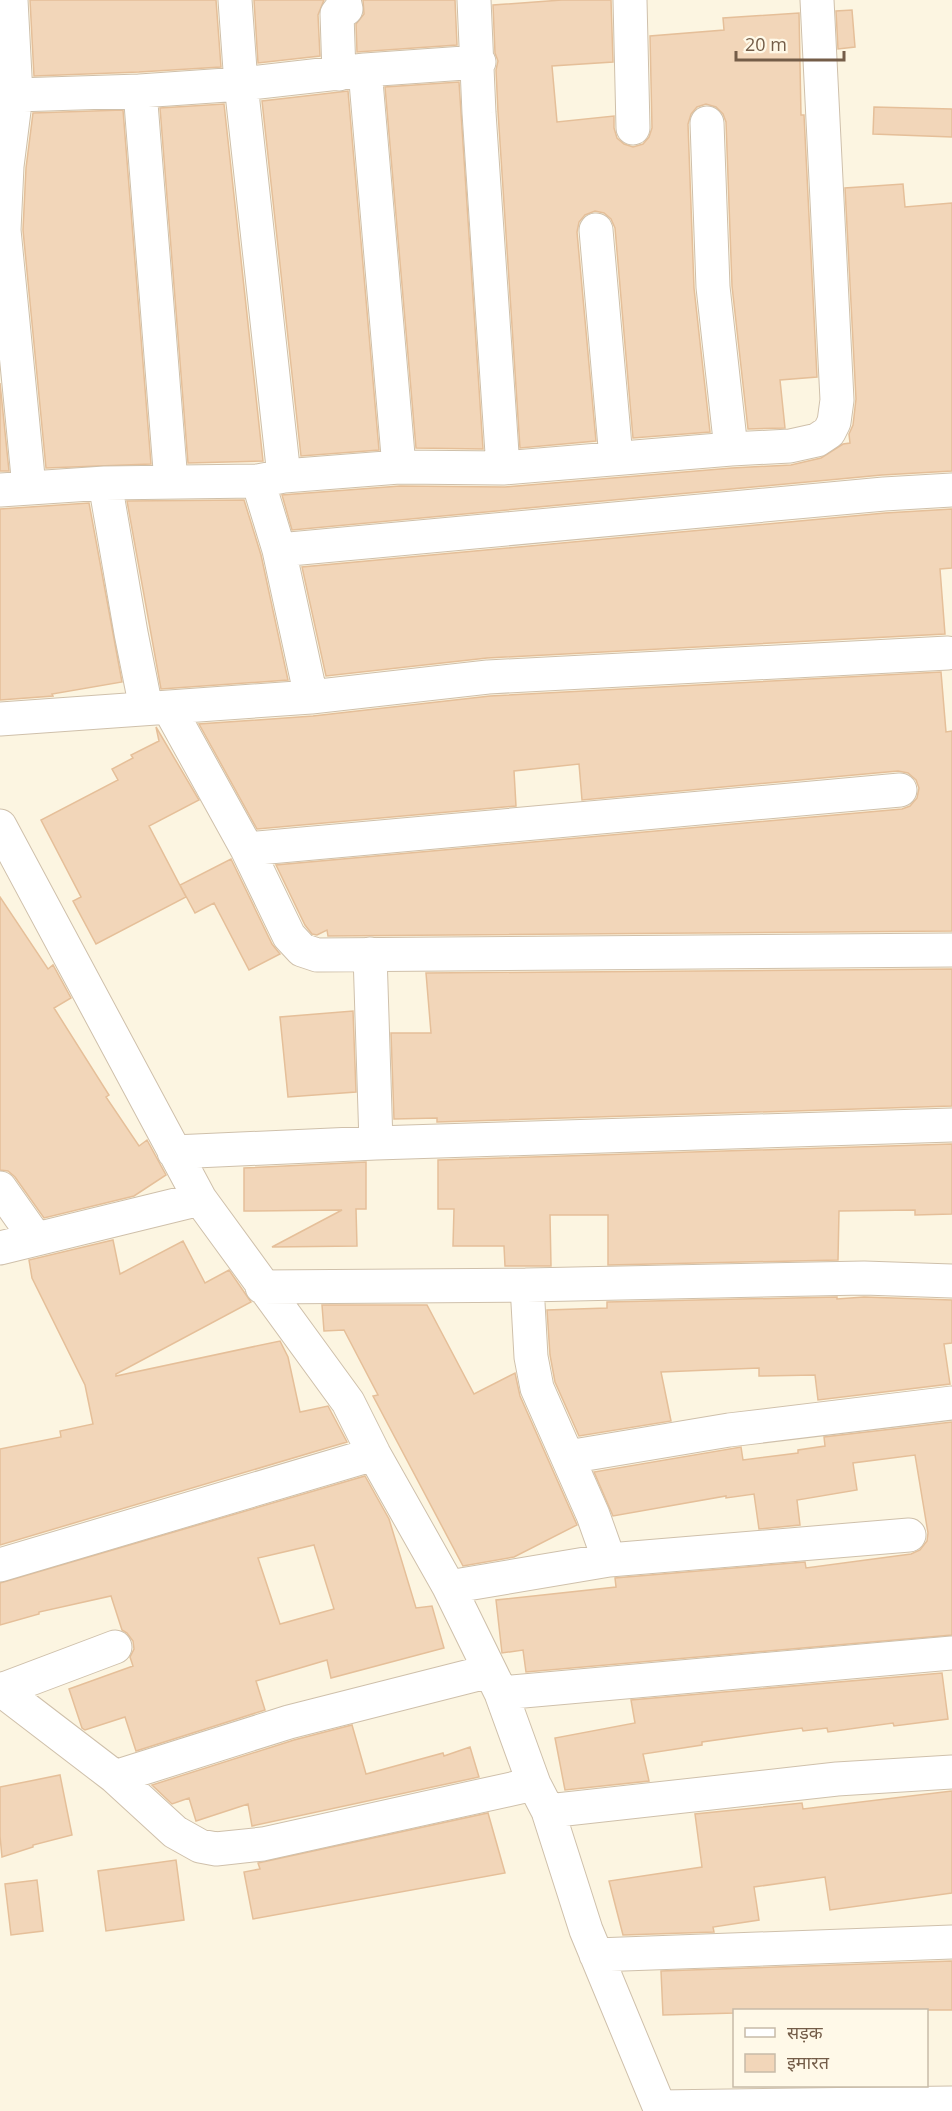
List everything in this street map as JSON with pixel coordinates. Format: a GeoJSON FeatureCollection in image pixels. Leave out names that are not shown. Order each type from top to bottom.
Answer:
{"type":"FeatureCollection","features":[{"type":"Feature","properties":{"kind":"street"},"geometry":{"type":"LineString","coordinates":[[10,0],[16,95],[7,166],[4,230],[14,489],[105,483],[271,478],[399,467],[502,468],[731,448],[790,446],[817,440],[829,432],[834,422],[837,400],[817,0]]}},
{"type":"Feature","properties":{"kind":"street"},"geometry":{"type":"LineString","coordinates":[[235,0],[271,478],[279,550],[311,697]]}},
{"type":"Feature","properties":{"kind":"street"},"geometry":{"type":"LineString","coordinates":[[344,0],[346,9],[340,10],[337,14],[352,72],[399,467]]}},
{"type":"Feature","properties":{"kind":"street"},"geometry":{"type":"LineString","coordinates":[[474,0],[502,468]]}},
{"type":"Feature","properties":{"kind":"street"},"geometry":{"type":"LineString","coordinates":[[630,0],[633,128]]}},
{"type":"Feature","properties":{"kind":"street"},"geometry":{"type":"LineString","coordinates":[[16,95],[140,91],[241,84],[478,62]]}},
{"type":"Feature","properties":{"kind":"street"},"geometry":{"type":"LineString","coordinates":[[140,91],[171,482]]}},
{"type":"Feature","properties":{"kind":"street"},"geometry":{"type":"LineString","coordinates":[[707,123],[713,287],[731,448]]}},
{"type":"Feature","properties":{"kind":"street"},"geometry":{"type":"LineString","coordinates":[[596,230],[616,458]]}},
{"type":"Feature","properties":{"kind":"street"},"geometry":{"type":"LineString","coordinates":[[105,483],[131,633],[158,708],[247,849],[289,936],[302,950],[316,955],[952,950]]}},
{"type":"Feature","properties":{"kind":"street"},"geometry":{"type":"LineString","coordinates":[[279,550],[952,489]]}},
{"type":"Feature","properties":{"kind":"street"},"geometry":{"type":"LineString","coordinates":[[0,719],[311,697],[488,677],[948,652]]}},
{"type":"Feature","properties":{"kind":"street"},"geometry":{"type":"LineString","coordinates":[[247,849],[900,790]]}},
{"type":"Feature","properties":{"kind":"street"},"geometry":{"type":"LineString","coordinates":[[0,826],[200,1199],[348,1402],[374,1454],[449,1587],[496,1682],[541,1798],[586,1930],[660,2109],[952,2103]]}},
{"type":"Feature","properties":{"kind":"street"},"geometry":{"type":"LineString","coordinates":[[370,954],[376,1143]]}},
{"type":"Feature","properties":{"kind":"street"},"geometry":{"type":"LineString","coordinates":[[174,1152],[376,1143],[952,1125]]}},
{"type":"Feature","properties":{"kind":"street"},"geometry":{"type":"LineString","coordinates":[[0,1188],[36,1239]]}},
{"type":"Feature","properties":{"kind":"street"},"geometry":{"type":"LineString","coordinates":[[0,1248],[200,1199]]}},
{"type":"Feature","properties":{"kind":"street"},"geometry":{"type":"LineString","coordinates":[[262,1287],[527,1285],[864,1278],[952,1281]]}},
{"type":"Feature","properties":{"kind":"street"},"geometry":{"type":"LineString","coordinates":[[527,1285],[531,1357],[537,1388],[593,1515],[609,1560]]}},
{"type":"Feature","properties":{"kind":"street"},"geometry":{"type":"LineString","coordinates":[[568,1457],[729,1430],[952,1403]]}},
{"type":"Feature","properties":{"kind":"street"},"geometry":{"type":"LineString","coordinates":[[0,1565],[374,1454]]}},
{"type":"Feature","properties":{"kind":"street"},"geometry":{"type":"LineString","coordinates":[[449,1587],[609,1560],[909,1535]]}},
{"type":"Feature","properties":{"kind":"street"},"geometry":{"type":"LineString","coordinates":[[1,1689],[115,1647]]}},
{"type":"Feature","properties":{"kind":"street"},"geometry":{"type":"LineString","coordinates":[[115,1777],[289,1722],[496,1682],[952,1653]]}},
{"type":"Feature","properties":{"kind":"street"},"geometry":{"type":"LineString","coordinates":[[1,1689],[115,1777],[175,1832],[200,1846],[216,1849],[262,1844],[541,1798],[952,1772]]}},
{"type":"Feature","properties":{"kind":"street"},"geometry":{"type":"LineString","coordinates":[[596,1955],[952,1942]]}},
{"type":"Feature","properties":{"kind":"building"},"geometry":{"type":"Polygon","coordinates":[[[30,0],[216,0],[221,67],[34,76],[30,0]]]}},
{"type":"Feature","properties":{"kind":"building"},"geometry":{"type":"Polygon","coordinates":[[[254,0],[324,0],[318,15],[320,56],[258,63],[254,0]]]}},
{"type":"Feature","properties":{"kind":"building"},"geometry":{"type":"Polygon","coordinates":[[[363,0],[455,0],[457,45],[357,52],[356,24],[364,14],[363,0]]]}},
{"type":"Feature","properties":{"kind":"building"},"geometry":{"type":"Polygon","coordinates":[[[562,0],[611,0],[613,62],[552,66],[557,122],[614,116],[617,138],[633,147],[643,144],[652,128],[650,36],[724,30],[723,18],[799,13],[801,115],[804,115],[817,377],[780,380],[785,428],[748,429],[732,286],[726,122],[723,114],[716,107],[706,104],[697,107],[691,114],[688,124],[694,288],[710,432],[633,438],[615,228],[611,219],[604,213],[595,211],[585,215],[579,222],[577,232],[596,441],[520,448],[493,5],[562,0]]]}},
{"type":"Feature","properties":{"kind":"building"},"geometry":{"type":"Polygon","coordinates":[[[852,10],[855,47],[838,49],[836,11],[852,10]]]}},
{"type":"Feature","properties":{"kind":"building"},"geometry":{"type":"Polygon","coordinates":[[[459,82],[483,449],[416,448],[385,87],[459,82]]]}},
{"type":"Feature","properties":{"kind":"building"},"geometry":{"type":"Polygon","coordinates":[[[348,91],[379,450],[301,456],[262,101],[348,91]]]}},
{"type":"Feature","properties":{"kind":"building"},"geometry":{"type":"Polygon","coordinates":[[[224,104],[263,461],[188,463],[160,108],[224,104]]]}},
{"type":"Feature","properties":{"kind":"building"},"geometry":{"type":"Polygon","coordinates":[[[874,107],[952,109],[952,137],[873,134],[874,107]]]}},
{"type":"Feature","properties":{"kind":"building"},"geometry":{"type":"Polygon","coordinates":[[[123,110],[151,464],[46,468],[23,230],[26,168],[33,113],[123,110]]]}},
{"type":"Feature","properties":{"kind":"building"},"geometry":{"type":"Polygon","coordinates":[[[903,184],[905,207],[952,203],[952,471],[882,475],[292,530],[282,495],[400,486],[505,487],[791,465],[821,458],[843,444],[850,443],[849,434],[853,425],[856,399],[845,188],[903,184]]]}},
{"type":"Feature","properties":{"kind":"building"},"geometry":{"type":"Polygon","coordinates":[[[0,383],[9,471],[0,471],[0,383]]]}},
{"type":"Feature","properties":{"kind":"building"},"geometry":{"type":"Polygon","coordinates":[[[244,500],[261,555],[288,680],[161,689],[127,501],[244,500]]]}},
{"type":"Feature","properties":{"kind":"building"},"geometry":{"type":"Polygon","coordinates":[[[89,503],[122,682],[52,694],[53,696],[0,700],[0,509],[89,503]]]}},
{"type":"Feature","properties":{"kind":"building"},"geometry":{"type":"Polygon","coordinates":[[[952,509],[952,568],[940,569],[945,634],[487,658],[326,676],[302,567],[885,513],[952,509]]]}},
{"type":"Feature","properties":{"kind":"building"},"geometry":{"type":"Polygon","coordinates":[[[941,672],[946,732],[952,731],[952,931],[328,936],[327,930],[317,935],[312,934],[305,925],[276,865],[902,809],[910,806],[917,798],[919,788],[916,780],[908,773],[898,771],[582,800],[579,764],[514,771],[516,806],[257,829],[199,724],[313,716],[490,696],[941,672]]]}},
{"type":"Feature","properties":{"kind":"building"},"geometry":{"type":"Polygon","coordinates":[[[156,727],[199,800],[149,826],[186,897],[96,944],[73,901],[81,897],[41,820],[118,780],[112,769],[133,758],[131,755],[159,741],[156,727]]]}},
{"type":"Feature","properties":{"kind":"building"},"geometry":{"type":"Polygon","coordinates":[[[231,859],[272,944],[280,954],[249,970],[214,903],[195,913],[180,885],[231,859]]]}},
{"type":"Feature","properties":{"kind":"building"},"geometry":{"type":"Polygon","coordinates":[[[0,897],[48,969],[53,965],[71,998],[54,1008],[109,1095],[106,1097],[139,1146],[147,1140],[166,1175],[134,1196],[44,1218],[15,1177],[8,1171],[0,1170],[0,897]]]}},
{"type":"Feature","properties":{"kind":"building"},"geometry":{"type":"Polygon","coordinates":[[[952,969],[952,1106],[437,1122],[437,1118],[394,1119],[391,1033],[431,1033],[426,973],[952,969]]]}},
{"type":"Feature","properties":{"kind":"building"},"geometry":{"type":"Polygon","coordinates":[[[353,1011],[356,1092],[288,1097],[280,1017],[353,1011]]]}},
{"type":"Feature","properties":{"kind":"building"},"geometry":{"type":"Polygon","coordinates":[[[952,1144],[952,1214],[915,1215],[915,1210],[839,1211],[838,1260],[608,1265],[608,1215],[550,1215],[551,1266],[505,1266],[504,1246],[453,1246],[454,1209],[438,1209],[438,1160],[952,1144]]]}},
{"type":"Feature","properties":{"kind":"building"},"geometry":{"type":"Polygon","coordinates":[[[366,1162],[366,1209],[356,1209],[357,1246],[272,1247],[342,1210],[244,1211],[244,1168],[366,1162]]]}},
{"type":"Feature","properties":{"kind":"building"},"geometry":{"type":"Polygon","coordinates":[[[113,1240],[120,1274],[183,1241],[205,1283],[229,1270],[251,1302],[116,1376],[280,1341],[288,1357],[300,1412],[328,1406],[347,1442],[0,1545],[0,1449],[61,1437],[60,1431],[93,1424],[85,1385],[32,1278],[29,1260],[113,1240]]]}},
{"type":"Feature","properties":{"kind":"building"},"geometry":{"type":"Polygon","coordinates":[[[837,1297],[837,1299],[864,1297],[952,1300],[952,1343],[944,1344],[950,1384],[818,1400],[815,1375],[759,1376],[759,1368],[661,1372],[671,1421],[579,1436],[555,1382],[550,1355],[547,1310],[607,1308],[607,1302],[837,1297]]]}},
{"type":"Feature","properties":{"kind":"building"},"geometry":{"type":"Polygon","coordinates":[[[322,1305],[427,1305],[474,1394],[515,1373],[520,1396],[577,1525],[514,1557],[463,1566],[373,1396],[378,1395],[344,1330],[324,1331],[322,1305]]]}},
{"type":"Feature","properties":{"kind":"building"},"geometry":{"type":"Polygon","coordinates":[[[952,1422],[952,1635],[526,1672],[523,1650],[502,1653],[496,1600],[616,1587],[615,1578],[805,1562],[806,1568],[911,1554],[920,1550],[927,1541],[928,1533],[915,1455],[853,1463],[857,1490],[797,1500],[800,1525],[759,1529],[754,1494],[726,1498],[726,1496],[613,1516],[594,1472],[741,1447],[743,1460],[798,1453],[798,1450],[825,1446],[824,1437],[952,1422]]]}},
{"type":"Feature","properties":{"kind":"building"},"geometry":{"type":"Polygon","coordinates":[[[365,1476],[389,1519],[416,1608],[432,1606],[444,1648],[331,1678],[327,1660],[256,1681],[265,1710],[136,1751],[125,1717],[85,1730],[82,1728],[69,1689],[133,1666],[130,1657],[134,1649],[133,1641],[122,1630],[111,1596],[39,1612],[39,1614],[0,1625],[0,1583],[365,1476]],[[314,1545],[258,1558],[280,1624],[334,1609],[314,1545]]]}},
{"type":"Feature","properties":{"kind":"building"},"geometry":{"type":"Polygon","coordinates":[[[942,1673],[948,1719],[894,1726],[893,1723],[828,1732],[827,1728],[803,1731],[802,1728],[702,1742],[702,1745],[643,1754],[649,1781],[565,1790],[555,1738],[635,1723],[631,1700],[942,1673]]]}},
{"type":"Feature","properties":{"kind":"building"},"geometry":{"type":"Polygon","coordinates":[[[352,1725],[366,1774],[443,1753],[444,1756],[470,1747],[479,1777],[252,1826],[248,1804],[196,1821],[189,1798],[172,1804],[152,1785],[294,1740],[352,1725]]]}},
{"type":"Feature","properties":{"kind":"building"},"geometry":{"type":"Polygon","coordinates":[[[60,1775],[72,1835],[33,1845],[33,1847],[2,1857],[0,1787],[60,1775]]]}},
{"type":"Feature","properties":{"kind":"building"},"geometry":{"type":"Polygon","coordinates":[[[952,1791],[952,1893],[830,1910],[825,1877],[754,1887],[759,1920],[713,1927],[714,1932],[623,1935],[609,1881],[702,1867],[695,1814],[802,1803],[803,1809],[952,1791]]]}},
{"type":"Feature","properties":{"kind":"building"},"geometry":{"type":"Polygon","coordinates":[[[488,1813],[505,1873],[253,1919],[244,1872],[260,1869],[258,1863],[488,1813]]]}},
{"type":"Feature","properties":{"kind":"building"},"geometry":{"type":"Polygon","coordinates":[[[176,1860],[184,1920],[106,1931],[98,1871],[176,1860]]]}},
{"type":"Feature","properties":{"kind":"building"},"geometry":{"type":"Polygon","coordinates":[[[37,1880],[43,1931],[11,1935],[5,1884],[37,1880]]]}},
{"type":"Feature","properties":{"kind":"building"},"geometry":{"type":"Polygon","coordinates":[[[952,1961],[952,2010],[733,2009],[733,2013],[663,2015],[661,1971],[952,1961]]]}}]}
